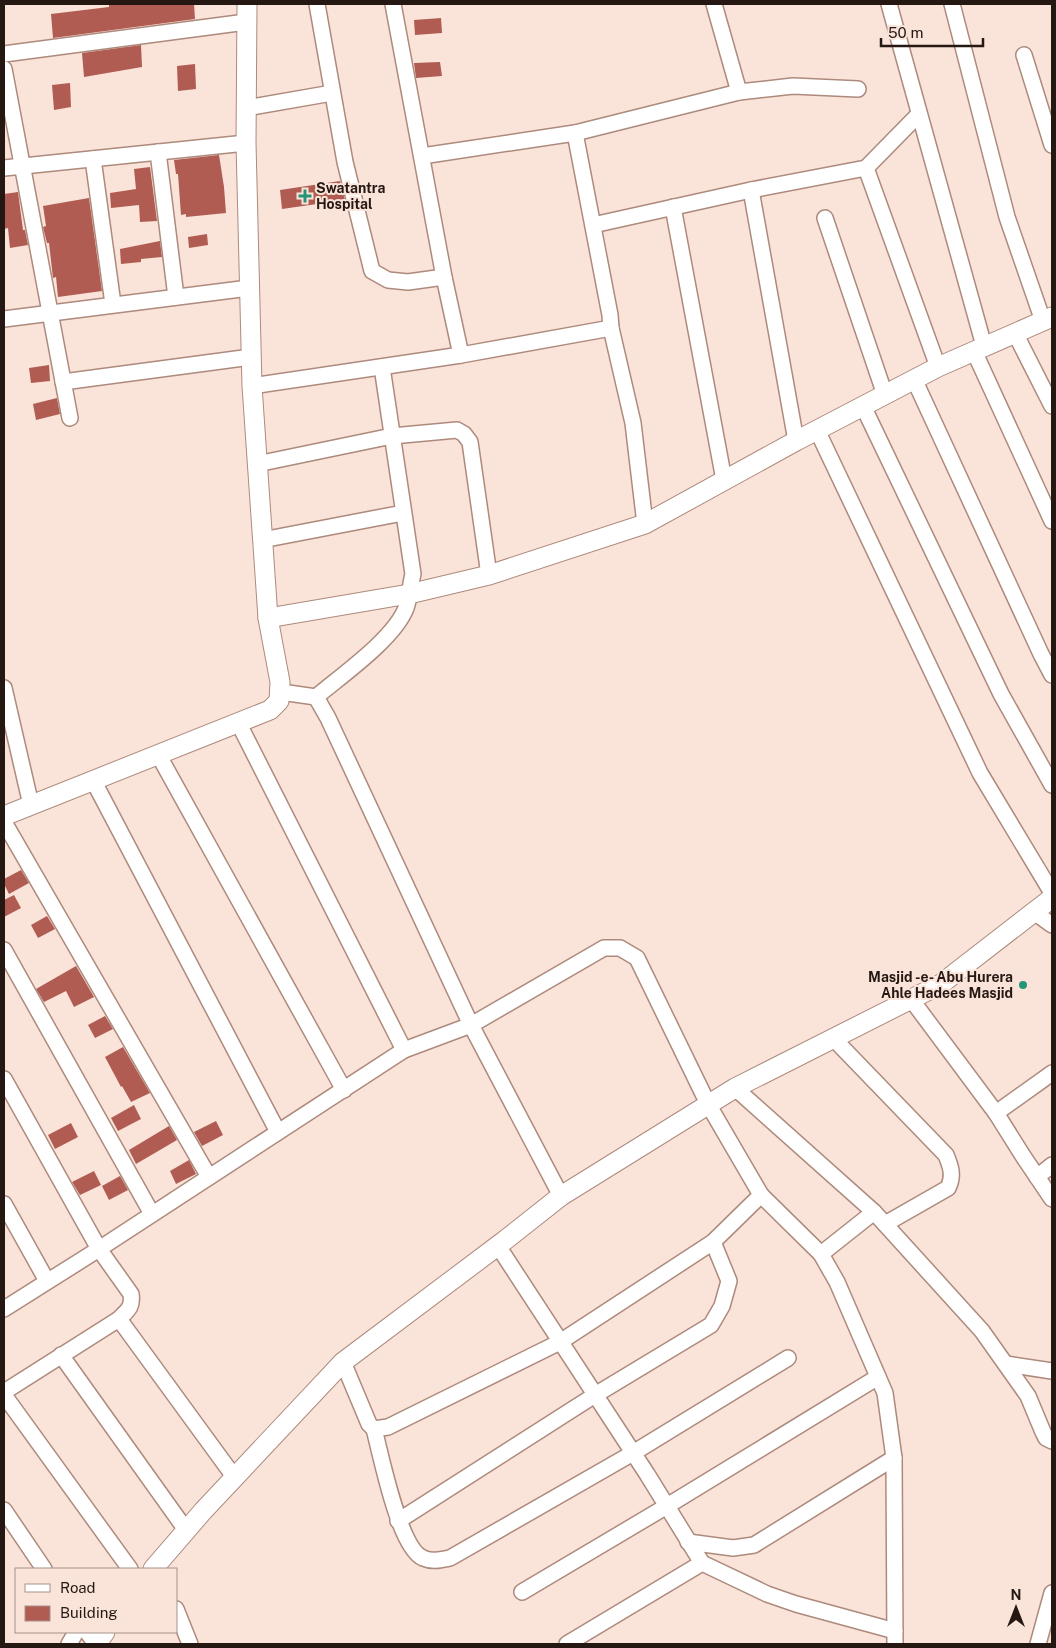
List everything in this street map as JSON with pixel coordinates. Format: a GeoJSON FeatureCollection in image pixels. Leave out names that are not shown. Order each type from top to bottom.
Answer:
{"type":"FeatureCollection","features":[{"type":"Feature","properties":{"kind":"street"},"geometry":{"type":"LineString","coordinates":[[317,4],[345,162],[372,271],[388,280],[408,282],[444,277]]}},
{"type":"Feature","properties":{"kind":"street"},"geometry":{"type":"LineString","coordinates":[[393,4],[444,277],[461,355]]}},
{"type":"Feature","properties":{"kind":"street"},"geometry":{"type":"LineString","coordinates":[[714,4],[739,92]]}},
{"type":"Feature","properties":{"kind":"street"},"geometry":{"type":"LineString","coordinates":[[889,4],[920,114],[979,348],[1052,521]]}},
{"type":"Feature","properties":{"kind":"street"},"geometry":{"type":"LineString","coordinates":[[268,618],[409,594],[489,575],[646,524],[724,480],[938,366],[1048,319],[1007,217],[952,4]]}},
{"type":"Feature","properties":{"kind":"street"},"geometry":{"type":"LineString","coordinates":[[4,54],[246,13],[246,143],[251,370],[268,618],[281,692],[279,701],[270,710],[4,816]]}},
{"type":"Feature","properties":{"kind":"street"},"geometry":{"type":"LineString","coordinates":[[1024,54],[1047,108],[1052,145]]}},
{"type":"Feature","properties":{"kind":"street"},"geometry":{"type":"LineString","coordinates":[[4,69],[70,418]]}},
{"type":"Feature","properties":{"kind":"street"},"geometry":{"type":"LineString","coordinates":[[422,156],[575,133],[739,92],[793,86],[858,89]]}},
{"type":"Feature","properties":{"kind":"street"},"geometry":{"type":"LineString","coordinates":[[246,108],[332,93]]}},
{"type":"Feature","properties":{"kind":"street"},"geometry":{"type":"LineString","coordinates":[[593,225],[750,190],[866,168],[920,114]]}},
{"type":"Feature","properties":{"kind":"street"},"geometry":{"type":"LineString","coordinates":[[575,133],[611,328],[633,423],[646,524]]}},
{"type":"Feature","properties":{"kind":"street"},"geometry":{"type":"LineString","coordinates":[[4,168],[246,143]]}},
{"type":"Feature","properties":{"kind":"street"},"geometry":{"type":"LineString","coordinates":[[158,152],[176,297]]}},
{"type":"Feature","properties":{"kind":"street"},"geometry":{"type":"LineString","coordinates":[[93,159],[113,304]]}},
{"type":"Feature","properties":{"kind":"street"},"geometry":{"type":"LineString","coordinates":[[866,168],[938,366]]}},
{"type":"Feature","properties":{"kind":"street"},"geometry":{"type":"LineString","coordinates":[[750,190],[796,442]]}},
{"type":"Feature","properties":{"kind":"street"},"geometry":{"type":"LineString","coordinates":[[673,207],[724,480]]}},
{"type":"Feature","properties":{"kind":"street"},"geometry":{"type":"LineString","coordinates":[[825,218],[885,394]]}},
{"type":"Feature","properties":{"kind":"street"},"geometry":{"type":"LineString","coordinates":[[4,319],[249,288]]}},
{"type":"Feature","properties":{"kind":"street"},"geometry":{"type":"LineString","coordinates":[[63,382],[251,370],[276,382],[461,355],[611,328]]}},
{"type":"Feature","properties":{"kind":"street"},"geometry":{"type":"LineString","coordinates":[[1015,333],[1052,406]]}},
{"type":"Feature","properties":{"kind":"street"},"geometry":{"type":"LineString","coordinates":[[281,692],[316,697],[390,634],[406,607],[413,574],[382,366]]}},
{"type":"Feature","properties":{"kind":"street"},"geometry":{"type":"LineString","coordinates":[[914,379],[1052,674]]}},
{"type":"Feature","properties":{"kind":"street"},"geometry":{"type":"LineString","coordinates":[[863,406],[1001,694],[1052,785]]}},
{"type":"Feature","properties":{"kind":"street"},"geometry":{"type":"LineString","coordinates":[[257,464],[392,436],[456,430],[464,434],[470,442],[489,575]]}},
{"type":"Feature","properties":{"kind":"street"},"geometry":{"type":"LineString","coordinates":[[817,430],[980,773],[1052,893]]}},
{"type":"Feature","properties":{"kind":"street"},"geometry":{"type":"LineString","coordinates":[[262,540],[404,513]]}},
{"type":"Feature","properties":{"kind":"street"},"geometry":{"type":"LineString","coordinates":[[4,688],[31,805]]}},
{"type":"Feature","properties":{"kind":"street"},"geometry":{"type":"LineString","coordinates":[[316,697],[328,718],[471,1026],[561,1196]]}},
{"type":"Feature","properties":{"kind":"street"},"geometry":{"type":"LineString","coordinates":[[238,722],[404,1050]]}},
{"type":"Feature","properties":{"kind":"street"},"geometry":{"type":"LineString","coordinates":[[158,754],[344,1090]]}},
{"type":"Feature","properties":{"kind":"street"},"geometry":{"type":"LineString","coordinates":[[93,780],[278,1132]]}},
{"type":"Feature","properties":{"kind":"street"},"geometry":{"type":"LineString","coordinates":[[4,822],[209,1177]]}},
{"type":"Feature","properties":{"kind":"street"},"geometry":{"type":"LineString","coordinates":[[158,1568],[186,1530],[344,1362],[561,1196],[735,1088],[941,984],[1052,898]]}},
{"type":"Feature","properties":{"kind":"street"},"geometry":{"type":"LineString","coordinates":[[1034,912],[1052,925]]}},
{"type":"Feature","properties":{"kind":"street"},"geometry":{"type":"LineString","coordinates":[[4,1309],[404,1050],[471,1026],[604,948],[620,948],[637,958],[708,1104],[761,1195],[821,1254],[837,1282],[885,1393],[894,1458],[895,1638],[768,1594],[702,1563],[633,1453],[498,1246]]}},
{"type":"Feature","properties":{"kind":"street"},"geometry":{"type":"LineString","coordinates":[[4,950],[152,1214]]}},
{"type":"Feature","properties":{"kind":"street"},"geometry":{"type":"LineString","coordinates":[[911,999],[996,1113],[1052,1199]]}},
{"type":"Feature","properties":{"kind":"street"},"geometry":{"type":"LineString","coordinates":[[833,1038],[946,1155],[950,1166],[952,1178],[948,1188],[885,1224]]}},
{"type":"Feature","properties":{"kind":"street"},"geometry":{"type":"LineString","coordinates":[[996,1113],[1052,1074]]}},
{"type":"Feature","properties":{"kind":"street"},"geometry":{"type":"LineString","coordinates":[[4,1079],[99,1249],[131,1294],[132,1302],[129,1309],[119,1319],[4,1393],[129,1568]]}},
{"type":"Feature","properties":{"kind":"street"},"geometry":{"type":"LineString","coordinates":[[735,1088],[874,1212],[982,1331],[1028,1396],[1046,1438],[1052,1441]]}},
{"type":"Feature","properties":{"kind":"street"},"geometry":{"type":"LineString","coordinates":[[1037,1177],[1052,1165]]}},
{"type":"Feature","properties":{"kind":"street"},"geometry":{"type":"LineString","coordinates":[[374,1429],[388,1427],[560,1342],[713,1242],[761,1195]]}},
{"type":"Feature","properties":{"kind":"street"},"geometry":{"type":"LineString","coordinates":[[4,1204],[47,1281]]}},
{"type":"Feature","properties":{"kind":"street"},"geometry":{"type":"LineString","coordinates":[[821,1254],[874,1212]]}},
{"type":"Feature","properties":{"kind":"street"},"geometry":{"type":"LineString","coordinates":[[398,1521],[595,1395],[711,1325],[722,1306],[729,1281],[713,1242]]}},
{"type":"Feature","properties":{"kind":"street"},"geometry":{"type":"LineString","coordinates":[[119,1319],[235,1478]]}},
{"type":"Feature","properties":{"kind":"street"},"geometry":{"type":"LineString","coordinates":[[61,1355],[186,1530]]}},
{"type":"Feature","properties":{"kind":"street"},"geometry":{"type":"LineString","coordinates":[[344,1362],[369,1424],[374,1429],[398,1521],[414,1551],[422,1558],[433,1561],[450,1558],[633,1453],[788,1358]]}},
{"type":"Feature","properties":{"kind":"street"},"geometry":{"type":"LineString","coordinates":[[1006,1364],[1052,1371]]}},
{"type":"Feature","properties":{"kind":"street"},"geometry":{"type":"LineString","coordinates":[[522,1592],[878,1377]]}},
{"type":"Feature","properties":{"kind":"street"},"geometry":{"type":"LineString","coordinates":[[688,1542],[733,1548],[754,1545],[894,1458]]}},
{"type":"Feature","properties":{"kind":"street"},"geometry":{"type":"LineString","coordinates":[[4,1510],[43,1568]]}},
{"type":"Feature","properties":{"kind":"street"},"geometry":{"type":"LineString","coordinates":[[567,1644],[702,1563]]}},
{"type":"Feature","properties":{"kind":"street"},"geometry":{"type":"LineString","coordinates":[[1038,1644],[1052,1593]]}},
{"type":"Feature","properties":{"kind":"street"},"geometry":{"type":"LineString","coordinates":[[178,1614],[190,1644]]}},
{"type":"Feature","properties":{"kind":"street"},"geometry":{"type":"LineString","coordinates":[[69,1644],[75,1633]]}},
{"type":"Feature","properties":{"kind":"street"},"geometry":{"type":"LineString","coordinates":[[88,1633],[96,1644],[104,1633]]}},
{"type":"Feature","properties":{"kind":"building"},"geometry":{"type":"Polygon","coordinates":[[[109,4],[194,4],[195,19],[53,38],[51,14],[109,7],[109,4]]]}},
{"type":"Feature","properties":{"kind":"building"},"geometry":{"type":"Polygon","coordinates":[[[441,18],[442,33],[415,35],[414,20],[441,18]]]}},
{"type":"Feature","properties":{"kind":"building"},"geometry":{"type":"Polygon","coordinates":[[[141,45],[142,67],[84,77],[82,53],[141,45]]]}},
{"type":"Feature","properties":{"kind":"building"},"geometry":{"type":"Polygon","coordinates":[[[440,62],[442,76],[416,78],[414,63],[440,62]]]}},
{"type":"Feature","properties":{"kind":"building"},"geometry":{"type":"Polygon","coordinates":[[[195,64],[196,89],[178,91],[177,66],[195,64]]]}},
{"type":"Feature","properties":{"kind":"building"},"geometry":{"type":"Polygon","coordinates":[[[70,83],[71,107],[54,110],[52,85],[70,83]]]}},
{"type":"Feature","properties":{"kind":"building"},"geometry":{"type":"Polygon","coordinates":[[[219,155],[226,213],[186,217],[186,214],[181,215],[178,174],[176,174],[174,160],[219,155]]]}},
{"type":"Feature","properties":{"kind":"building"},"geometry":{"type":"Polygon","coordinates":[[[150,167],[157,221],[140,222],[139,205],[111,208],[110,193],[136,189],[134,169],[150,167]]]}},
{"type":"Feature","properties":{"kind":"building"},"geometry":{"type":"Polygon","coordinates":[[[340,181],[345,200],[282,209],[280,190],[340,181]]]}},
{"type":"Feature","properties":{"kind":"building"},"geometry":{"type":"Polygon","coordinates":[[[18,192],[23,230],[25,230],[28,245],[10,248],[8,228],[4,229],[4,194],[18,192]]]}},
{"type":"Feature","properties":{"kind":"building"},"geometry":{"type":"Polygon","coordinates":[[[89,198],[102,291],[58,297],[56,277],[53,278],[49,243],[47,243],[43,227],[46,226],[43,206],[89,198]]]}},
{"type":"Feature","properties":{"kind":"building"},"geometry":{"type":"Polygon","coordinates":[[[207,234],[208,245],[189,248],[188,237],[207,234]]]}},
{"type":"Feature","properties":{"kind":"building"},"geometry":{"type":"Polygon","coordinates":[[[160,241],[162,257],[141,259],[141,262],[121,264],[120,249],[160,241]]]}},
{"type":"Feature","properties":{"kind":"building"},"geometry":{"type":"Polygon","coordinates":[[[49,365],[50,381],[31,383],[29,368],[49,365]]]}},
{"type":"Feature","properties":{"kind":"building"},"geometry":{"type":"Polygon","coordinates":[[[57,398],[60,414],[36,420],[33,404],[57,398]]]}},
{"type":"Feature","properties":{"kind":"building"},"geometry":{"type":"Polygon","coordinates":[[[21,870],[29,883],[9,894],[4,884],[4,879],[21,870]]]}},
{"type":"Feature","properties":{"kind":"building"},"geometry":{"type":"Polygon","coordinates":[[[14,895],[21,908],[4,917],[4,900],[14,895]]]}},
{"type":"Feature","properties":{"kind":"building"},"geometry":{"type":"Polygon","coordinates":[[[47,916],[55,929],[38,938],[31,925],[47,916]]]}},
{"type":"Feature","properties":{"kind":"building"},"geometry":{"type":"Polygon","coordinates":[[[76,966],[94,997],[74,1007],[66,991],[44,1002],[36,989],[76,966]]]}},
{"type":"Feature","properties":{"kind":"building"},"geometry":{"type":"Polygon","coordinates":[[[105,1016],[113,1029],[95,1038],[88,1025],[105,1016]]]}},
{"type":"Feature","properties":{"kind":"building"},"geometry":{"type":"Polygon","coordinates":[[[123,1047],[150,1093],[131,1102],[105,1057],[123,1047]]]}},
{"type":"Feature","properties":{"kind":"building"},"geometry":{"type":"Polygon","coordinates":[[[134,1105],[141,1119],[118,1131],[111,1118],[134,1105]]]}},
{"type":"Feature","properties":{"kind":"building"},"geometry":{"type":"Polygon","coordinates":[[[216,1121],[223,1135],[202,1146],[194,1132],[216,1121]]]}},
{"type":"Feature","properties":{"kind":"building"},"geometry":{"type":"Polygon","coordinates":[[[71,1123],[78,1137],[55,1149],[48,1135],[71,1123]]]}},
{"type":"Feature","properties":{"kind":"building"},"geometry":{"type":"Polygon","coordinates":[[[169,1126],[177,1140],[136,1164],[129,1150],[169,1126]]]}},
{"type":"Feature","properties":{"kind":"building"},"geometry":{"type":"Polygon","coordinates":[[[189,1160],[196,1174],[176,1184],[170,1171],[189,1160]]]}},
{"type":"Feature","properties":{"kind":"building"},"geometry":{"type":"Polygon","coordinates":[[[94,1171],[101,1185],[80,1195],[72,1182],[94,1171]]]}},
{"type":"Feature","properties":{"kind":"building"},"geometry":{"type":"Polygon","coordinates":[[[120,1176],[128,1190],[109,1200],[102,1186],[120,1176]]]}},
{"type":"Feature","properties":{"kind":"place","name":"Swatantra Hospital"},"geometry":{"type":"Point","coordinates":[305,196]}},
{"type":"Feature","properties":{"kind":"place","name":"Masjid -e- Abu Hurera Ahle Hadees Masjid"},"geometry":{"type":"Point","coordinates":[1023,985]}}]}
